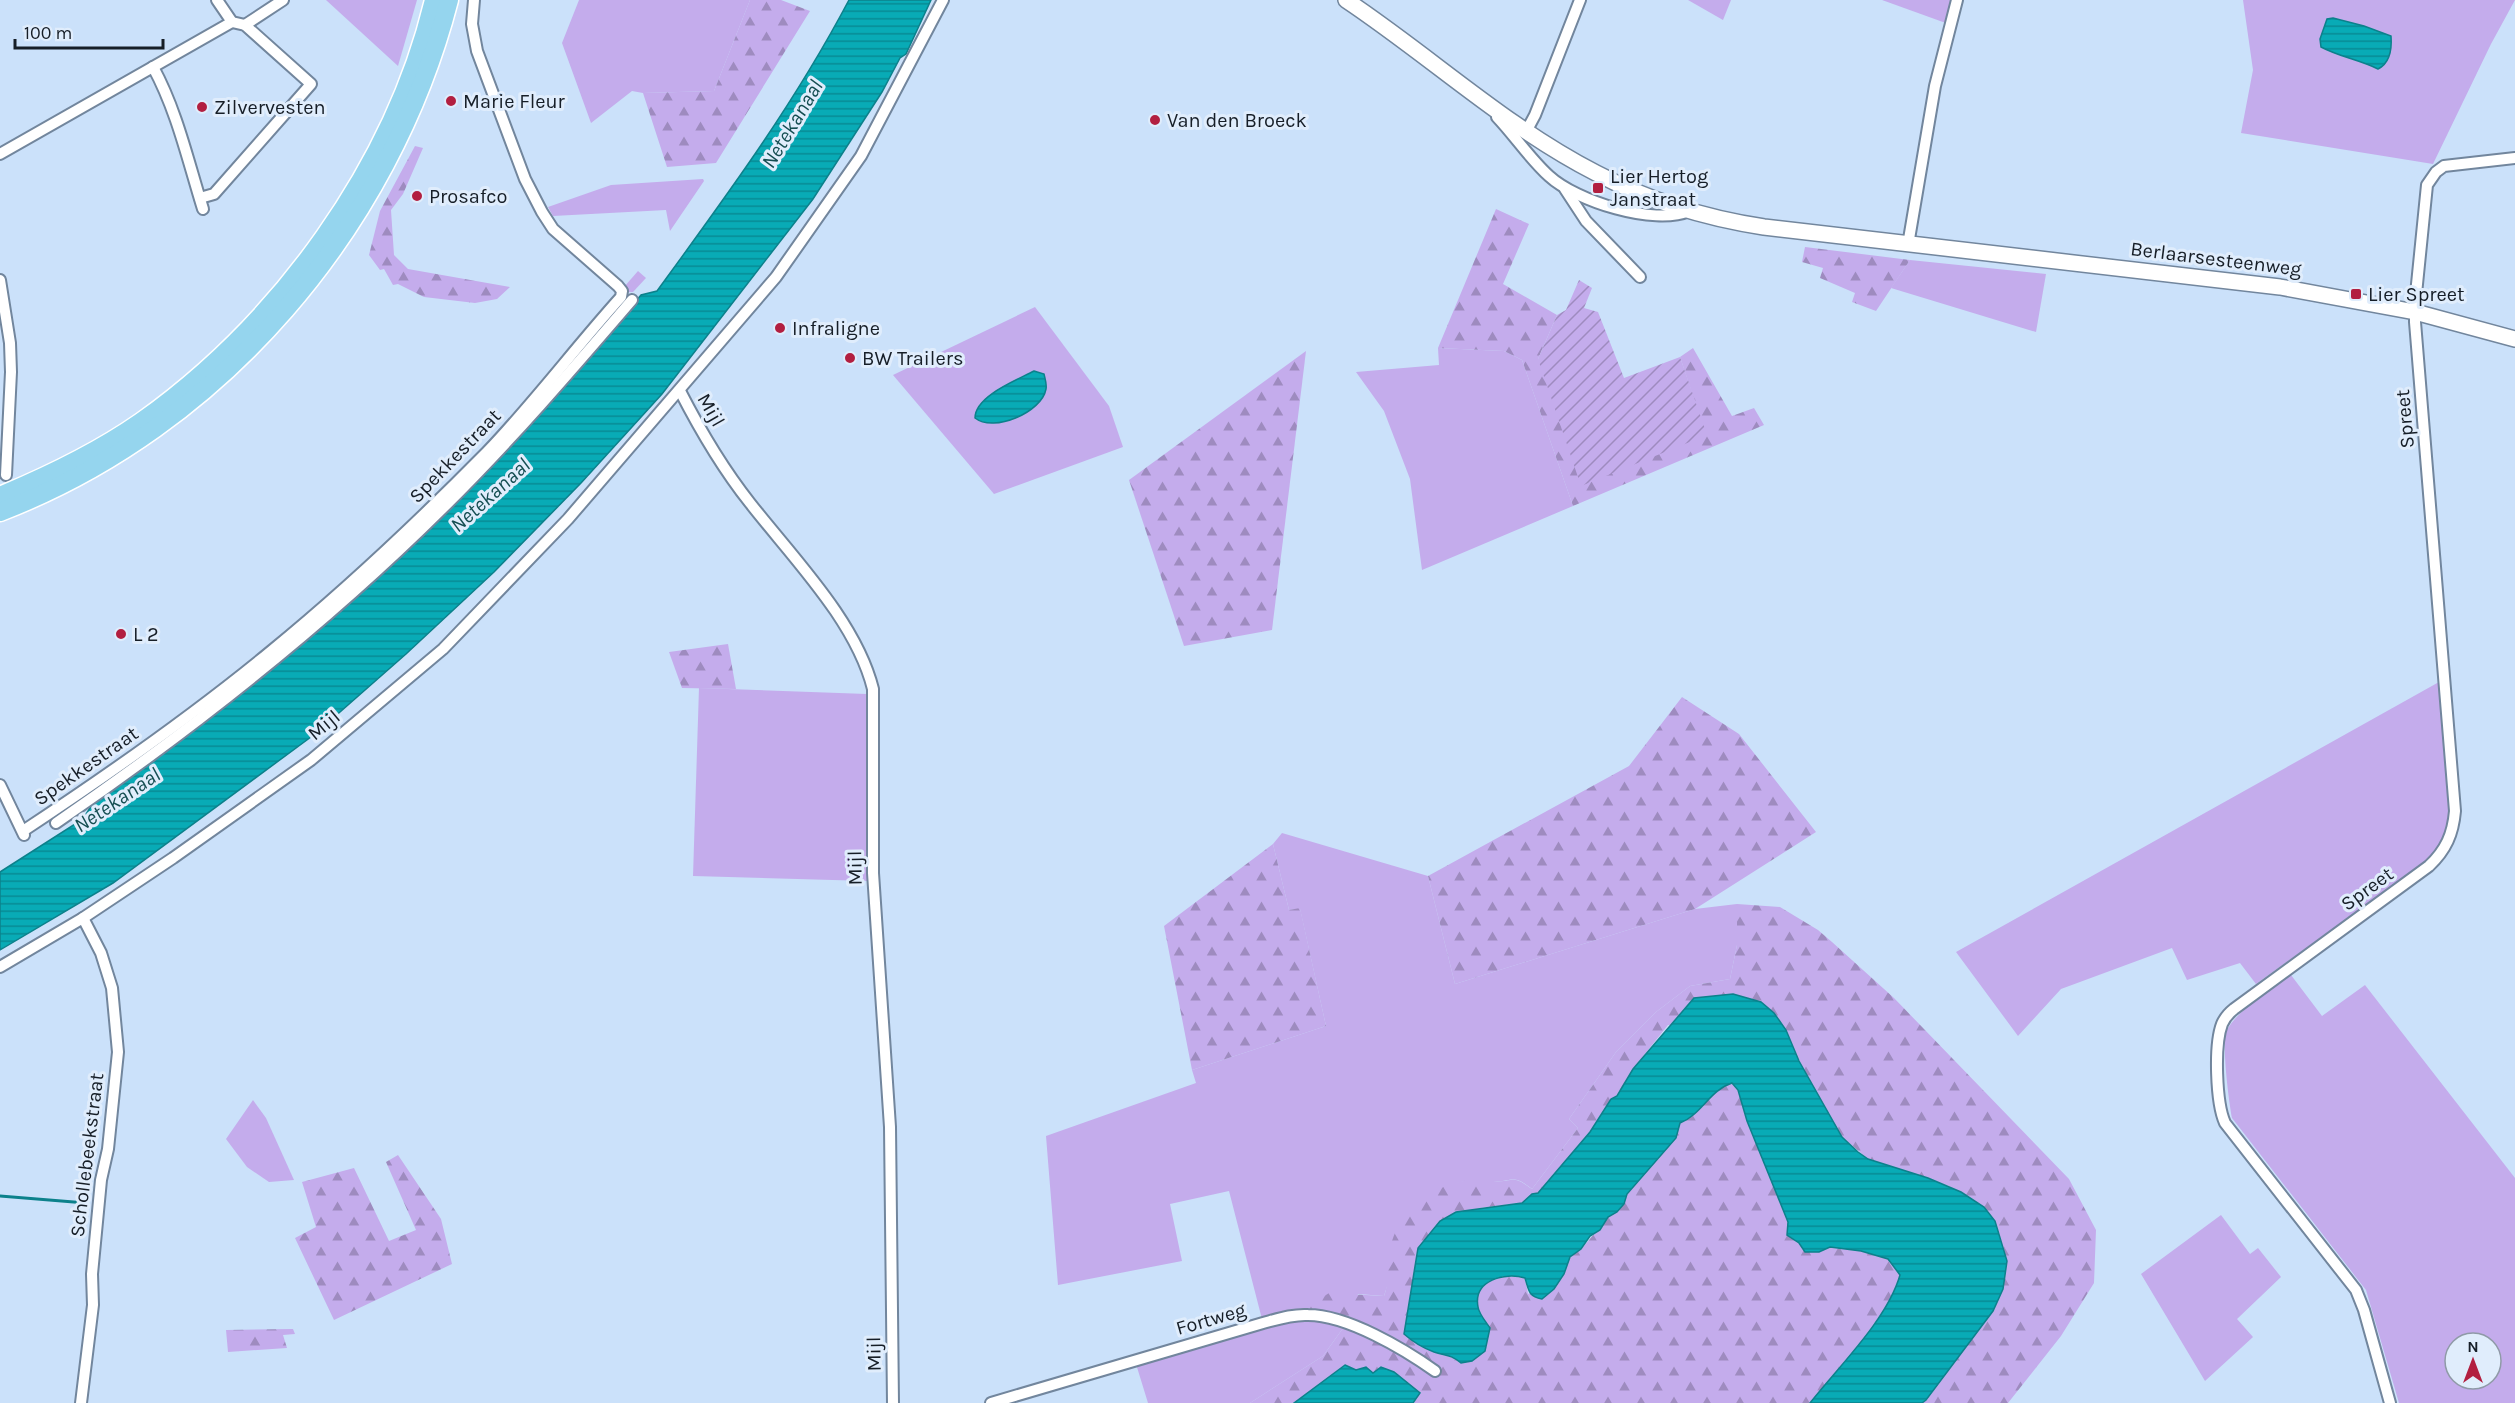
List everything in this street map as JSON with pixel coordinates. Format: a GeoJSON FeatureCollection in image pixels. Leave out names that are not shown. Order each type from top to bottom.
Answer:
{"type":"FeatureCollection","features":[{"type":"Feature","properties":{"kind":"main road"},"geometry":{"type":"LineString","coordinates":[[0,496],[63,467],[139,423],[203,371],[283,289],[327,231],[379,145],[406,85],[434,0]]}},
{"type":"Feature","properties":{"kind":"main road"},"geometry":{"type":"LineString","coordinates":[[0,512],[84,473],[146,436],[205,390],[265,333],[350,224],[393,151],[420,91],[440,37],[449,0]]}},
{"type":"Feature","properties":{"kind":"street"},"geometry":{"type":"LineString","coordinates":[[217,0],[232,22]]}},
{"type":"Feature","properties":{"kind":"street"},"geometry":{"type":"LineString","coordinates":[[245,25],[283,0]]}},
{"type":"Feature","properties":{"kind":"street","name":"Spekkestraat"},"geometry":{"type":"LineString","coordinates":[[0,785],[23,833],[199,708],[271,652],[389,548],[489,450],[621,297],[622,291],[618,286],[553,230],[525,179],[479,60],[472,24],[474,0]]}},
{"type":"Feature","properties":{"kind":"street","name":"Mijl"},"geometry":{"type":"LineString","coordinates":[[0,967],[83,918],[173,858],[310,760],[443,649],[568,519],[776,277],[861,156],[943,0]]}},
{"type":"Feature","properties":{"kind":"street","name":"Berlaarsesteenweg"},"geometry":{"type":"LineString","coordinates":[[1346,0],[1527,130],[1596,173],[1648,197],[1689,211],[1737,223],[2280,287],[2415,312],[2515,339]]}},
{"type":"Feature","properties":{"kind":"street"},"geometry":{"type":"LineString","coordinates":[[1527,130],[1580,0]]}},
{"type":"Feature","properties":{"kind":"street"},"geometry":{"type":"LineString","coordinates":[[1908,244],[1935,86],[1957,0]]}},
{"type":"Feature","properties":{"kind":"street"},"geometry":{"type":"LineString","coordinates":[[0,154],[232,22],[245,25],[311,84],[214,194],[202,204],[190,160],[163,85],[153,67]]}},
{"type":"Feature","properties":{"kind":"street","name":"Berlaarsesteenweg"},"geometry":{"type":"LineString","coordinates":[[1481,98],[1543,170],[1564,188],[1586,221],[1640,278]]}},
{"type":"Feature","properties":{"kind":"street","name":"Spreet"},"geometry":{"type":"LineString","coordinates":[[2390,1403],[2364,1310],[2356,1290],[2225,1123],[2220,1109],[2219,1036],[2227,1016],[2429,866],[2442,852],[2452,833],[2456,811],[2415,312],[2427,185],[2436,172],[2444,166],[2515,158]]}},
{"type":"Feature","properties":{"kind":"street","name":"Berlaarsesteenweg"},"geometry":{"type":"LineString","coordinates":[[1564,188],[1614,209],[1646,215],[1682,214],[1689,211]]}},
{"type":"Feature","properties":{"kind":"street"},"geometry":{"type":"LineString","coordinates":[[0,280],[11,381],[6,475]]}},
{"type":"Feature","properties":{"kind":"street"},"geometry":{"type":"LineString","coordinates":[[56,823],[153,754],[242,686],[344,600],[443,508],[499,451],[632,300]]}},
{"type":"Feature","properties":{"kind":"street","name":"Mijl"},"geometry":{"type":"LineString","coordinates":[[680,391],[735,483],[804,570],[844,626],[863,662],[873,689],[873,873],[890,1126],[893,1403]]}},
{"type":"Feature","properties":{"kind":"street","name":"Schollebeekstraat"},"geometry":{"type":"LineString","coordinates":[[81,1403],[93,1305],[92,1274],[101,1180],[108,1149],[118,1052],[112,988],[101,953],[83,918]]}},
{"type":"Feature","properties":{"kind":"street","name":"Fortweg"},"geometry":{"type":"LineString","coordinates":[[991,1403],[1263,1323],[1309,1314],[1366,1331],[1409,1353],[1435,1371]]}},
{"type":"Feature","properties":{"kind":"green space"},"geometry":{"type":"Polygon","coordinates":[[[326,0],[417,0],[398,66],[326,0]]]}},
{"type":"Feature","properties":{"kind":"green space"},"geometry":{"type":"Polygon","coordinates":[[[579,0],[750,0],[714,91],[643,93],[632,91],[591,123],[562,43],[579,0]]]}},
{"type":"Feature","properties":{"kind":"green space"},"geometry":{"type":"Polygon","coordinates":[[[750,0],[781,0],[810,11],[716,163],[667,167],[643,93],[714,91],[750,0]]]}},
{"type":"Feature","properties":{"kind":"green space"},"geometry":{"type":"Polygon","coordinates":[[[1688,0],[1731,0],[1723,20],[1688,0]]]}},
{"type":"Feature","properties":{"kind":"green space"},"geometry":{"type":"Polygon","coordinates":[[[1882,0],[1961,0],[1954,26],[1882,0]]]}},
{"type":"Feature","properties":{"kind":"green space"},"geometry":{"type":"Polygon","coordinates":[[[2243,0],[2515,0],[2433,164],[2241,133],[2253,70],[2243,0]]]}},
{"type":"Feature","properties":{"kind":"green space"},"geometry":{"type":"Polygon","coordinates":[[[415,146],[423,148],[403,194],[391,210],[394,255],[408,269],[510,287],[497,299],[475,303],[424,297],[398,284],[393,285],[384,269],[380,270],[369,255],[380,211],[415,146]]]}},
{"type":"Feature","properties":{"kind":"green space"},"geometry":{"type":"Polygon","coordinates":[[[703,179],[704,181],[670,231],[666,210],[553,216],[548,207],[611,185],[703,179]]]}},
{"type":"Feature","properties":{"kind":"green space"},"geometry":{"type":"Polygon","coordinates":[[[1496,209],[1529,224],[1503,284],[1557,315],[1538,359],[1706,435],[1680,357],[1693,348],[1732,416],[1754,408],[1764,425],[1573,506],[1522,360],[1504,351],[1438,348],[1496,209]]]}},
{"type":"Feature","properties":{"kind":"green space"},"geometry":{"type":"Polygon","coordinates":[[[1805,247],[1910,260],[1876,311],[1852,302],[1855,293],[1820,278],[1823,268],[1802,262],[1805,247]]]}},
{"type":"Feature","properties":{"kind":"green space"},"geometry":{"type":"Polygon","coordinates":[[[1910,260],[2046,274],[2036,332],[1891,288],[1910,260]]]}},
{"type":"Feature","properties":{"kind":"green space"},"geometry":{"type":"Polygon","coordinates":[[[638,271],[646,278],[633,292],[629,292],[624,287],[638,271]]]}},
{"type":"Feature","properties":{"kind":"green space"},"geometry":{"type":"Polygon","coordinates":[[[1579,280],[1592,288],[1584,308],[1598,312],[1624,378],[1680,357],[1707,435],[1581,486],[1538,359],[1557,315],[1566,310],[1579,280]]]}},
{"type":"Feature","properties":{"kind":"green space"},"geometry":{"type":"Polygon","coordinates":[[[1035,307],[1109,406],[1123,447],[994,494],[893,375],[1035,307]]]}},
{"type":"Feature","properties":{"kind":"green space"},"geometry":{"type":"Polygon","coordinates":[[[1438,348],[1504,351],[1522,360],[1573,506],[1422,570],[1410,479],[1384,411],[1356,372],[1439,365],[1438,348]]]}},
{"type":"Feature","properties":{"kind":"green space"},"geometry":{"type":"Polygon","coordinates":[[[1306,351],[1272,630],[1184,646],[1129,480],[1306,351]]]}},
{"type":"Feature","properties":{"kind":"green space"},"geometry":{"type":"Polygon","coordinates":[[[728,644],[736,689],[682,688],[669,652],[728,644]]]}},
{"type":"Feature","properties":{"kind":"green space"},"geometry":{"type":"Polygon","coordinates":[[[2439,682],[2449,818],[2447,830],[2431,858],[2256,984],[2240,963],[2187,980],[2172,948],[2061,989],[2018,1036],[1956,952],[2439,682]]]}},
{"type":"Feature","properties":{"kind":"green space"},"geometry":{"type":"Polygon","coordinates":[[[699,688],[867,694],[868,881],[693,876],[699,688]]]}},
{"type":"Feature","properties":{"kind":"green space"},"geometry":{"type":"Polygon","coordinates":[[[1682,697],[1739,734],[1816,832],[1695,909],[1455,984],[1428,876],[1629,766],[1682,697]]]}},
{"type":"Feature","properties":{"kind":"green space"},"geometry":{"type":"Polygon","coordinates":[[[1282,833],[1428,876],[1455,984],[1695,909],[1737,904],[1737,945],[1730,979],[1690,986],[1656,1012],[1616,1052],[1569,1119],[1578,1128],[1532,1189],[1521,1181],[1513,1180],[1462,1182],[1447,1189],[1387,1265],[1388,1283],[1384,1296],[1358,1294],[1346,1324],[1323,1356],[1250,1403],[1148,1403],[1136,1364],[1263,1323],[1229,1191],[1170,1204],[1182,1261],[1058,1285],[1046,1136],[1196,1083],[1192,1070],[1326,1026],[1300,909],[1289,910],[1273,844],[1282,833]]]}},
{"type":"Feature","properties":{"kind":"green space"},"geometry":{"type":"Polygon","coordinates":[[[1273,844],[1289,910],[1300,908],[1326,1026],[1192,1070],[1164,926],[1273,844]]]}},
{"type":"Feature","properties":{"kind":"green space"},"geometry":{"type":"Polygon","coordinates":[[[1737,904],[1780,907],[1818,930],[1894,998],[2069,1179],[2096,1230],[2094,1283],[2061,1336],[2008,1403],[1922,1403],[1993,1311],[2003,1289],[1984,1207],[1949,1186],[1868,1159],[1842,1137],[1799,1061],[1786,1030],[1668,1025],[1633,1069],[1617,1096],[1611,1099],[1590,1132],[1538,1193],[1532,1194],[1522,1203],[1480,1208],[1418,1248],[1404,1334],[1422,1347],[1461,1363],[1472,1361],[1485,1351],[1490,1328],[1478,1307],[1480,1290],[1492,1280],[1517,1277],[1525,1278],[1528,1294],[1564,1274],[1571,1257],[1582,1248],[1609,1215],[1621,1206],[1627,1194],[1676,1138],[1680,1123],[1721,1087],[1732,1083],[1738,1090],[1747,1121],[1788,1222],[1788,1235],[1819,1252],[1830,1247],[1861,1251],[1888,1259],[1900,1275],[1873,1326],[1810,1403],[1413,1403],[1415,1402],[1382,1367],[1373,1373],[1345,1365],[1294,1403],[1250,1403],[1323,1356],[1346,1324],[1294,1316],[1329,1293],[1384,1296],[1388,1259],[1394,1236],[1407,1212],[1424,1197],[1455,1183],[1478,1180],[1494,1182],[1514,1180],[1532,1189],[1578,1128],[1569,1119],[1616,1052],[1656,1012],[1690,986],[1730,979],[1737,945],[1737,904]]]}},
{"type":"Feature","properties":{"kind":"green space"},"geometry":{"type":"Polygon","coordinates":[[[2291,975],[2322,1016],[2365,985],[2515,1178],[2515,1403],[2399,1403],[2366,1290],[2232,1118],[2225,1059],[2225,1036],[2232,1022],[2256,1000],[2291,975]]]}},
{"type":"Feature","properties":{"kind":"green space"},"geometry":{"type":"Polygon","coordinates":[[[253,1100],[266,1118],[294,1180],[269,1182],[247,1167],[226,1139],[253,1100]]]}},
{"type":"Feature","properties":{"kind":"green space"},"geometry":{"type":"Polygon","coordinates":[[[398,1155],[441,1219],[452,1264],[334,1320],[295,1238],[316,1227],[302,1182],[354,1168],[389,1241],[416,1230],[386,1162],[398,1155]]]}},
{"type":"Feature","properties":{"kind":"green space"},"geometry":{"type":"Polygon","coordinates":[[[2221,1215],[2250,1254],[2258,1248],[2281,1277],[2237,1319],[2253,1337],[2205,1381],[2141,1274],[2221,1215]]]}},
{"type":"Feature","properties":{"kind":"green space"},"geometry":{"type":"Polygon","coordinates":[[[293,1329],[295,1334],[283,1335],[287,1348],[228,1352],[226,1330],[293,1329]]]}},
{"type":"Feature","properties":{"kind":"water","name":"Netekanaal"},"geometry":{"type":"Polygon","coordinates":[[[849,0],[931,0],[906,54],[900,58],[882,92],[813,199],[662,394],[581,483],[494,572],[315,734],[113,883],[0,950],[0,872],[83,819],[95,800],[347,604],[426,533],[464,495],[537,417],[641,295],[657,291],[734,185],[782,113],[828,39],[849,0]]]}},
{"type":"Feature","properties":{"kind":"water"},"geometry":{"type":"Polygon","coordinates":[[[2333,18],[2391,36],[2390,51],[2385,63],[2378,69],[2321,47],[2320,39],[2327,19],[2333,18]]]}},
{"type":"Feature","properties":{"kind":"water"},"geometry":{"type":"Polygon","coordinates":[[[1034,371],[1044,374],[1046,385],[1043,397],[1036,405],[1016,418],[1005,421],[983,422],[975,418],[977,410],[989,396],[1034,371]]]}},
{"type":"Feature","properties":{"kind":"water"},"geometry":{"type":"Polygon","coordinates":[[[1733,994],[1761,1002],[1774,1013],[1786,1030],[1799,1061],[1842,1137],[1858,1152],[1868,1159],[1928,1178],[1961,1192],[1984,1207],[1995,1221],[2007,1261],[2003,1289],[1993,1311],[1926,1400],[1922,1403],[1810,1403],[1861,1342],[1885,1309],[1900,1275],[1888,1259],[1861,1251],[1830,1247],[1819,1252],[1805,1252],[1799,1243],[1787,1235],[1788,1222],[1747,1121],[1738,1090],[1732,1083],[1724,1086],[1694,1114],[1680,1123],[1676,1138],[1627,1194],[1624,1204],[1617,1212],[1608,1217],[1600,1230],[1590,1236],[1581,1249],[1570,1257],[1564,1274],[1554,1289],[1542,1299],[1537,1298],[1528,1290],[1525,1278],[1500,1277],[1485,1284],[1480,1290],[1478,1307],[1490,1328],[1485,1351],[1472,1361],[1461,1363],[1422,1347],[1404,1334],[1418,1248],[1440,1221],[1456,1212],[1522,1203],[1532,1194],[1538,1193],[1590,1132],[1611,1099],[1617,1096],[1633,1069],[1694,998],[1733,994]]]}},
{"type":"Feature","properties":{"kind":"water"},"geometry":{"type":"Polygon","coordinates":[[[1345,1365],[1356,1370],[1366,1367],[1373,1373],[1381,1367],[1394,1372],[1420,1393],[1413,1403],[1294,1403],[1345,1365]]]}},
{"type":"Feature","properties":{"kind":"waterway"},"geometry":{"type":"LineString","coordinates":[[0,1196],[86,1203]]}},
{"type":"Feature","properties":{"kind":"place","name":"Marie Fleur"},"geometry":{"type":"Point","coordinates":[451,101]}},
{"type":"Feature","properties":{"kind":"place","name":"Zilvervesten"},"geometry":{"type":"Point","coordinates":[202,107]}},
{"type":"Feature","properties":{"kind":"place","name":"Van den Broeck"},"geometry":{"type":"Point","coordinates":[1155,120]}},
{"type":"Feature","properties":{"kind":"place","name":"Lier Hertog Janstraat"},"geometry":{"type":"Point","coordinates":[1598,188]}},
{"type":"Feature","properties":{"kind":"place","name":"Prosafco"},"geometry":{"type":"Point","coordinates":[417,196]}},
{"type":"Feature","properties":{"kind":"place","name":"Lier Spreet"},"geometry":{"type":"Point","coordinates":[2356,294]}},
{"type":"Feature","properties":{"kind":"place","name":"Infraligne"},"geometry":{"type":"Point","coordinates":[780,328]}},
{"type":"Feature","properties":{"kind":"place","name":"BW Trailers"},"geometry":{"type":"Point","coordinates":[850,358]}},
{"type":"Feature","properties":{"kind":"place","name":"L 2"},"geometry":{"type":"Point","coordinates":[121,634]}}]}
